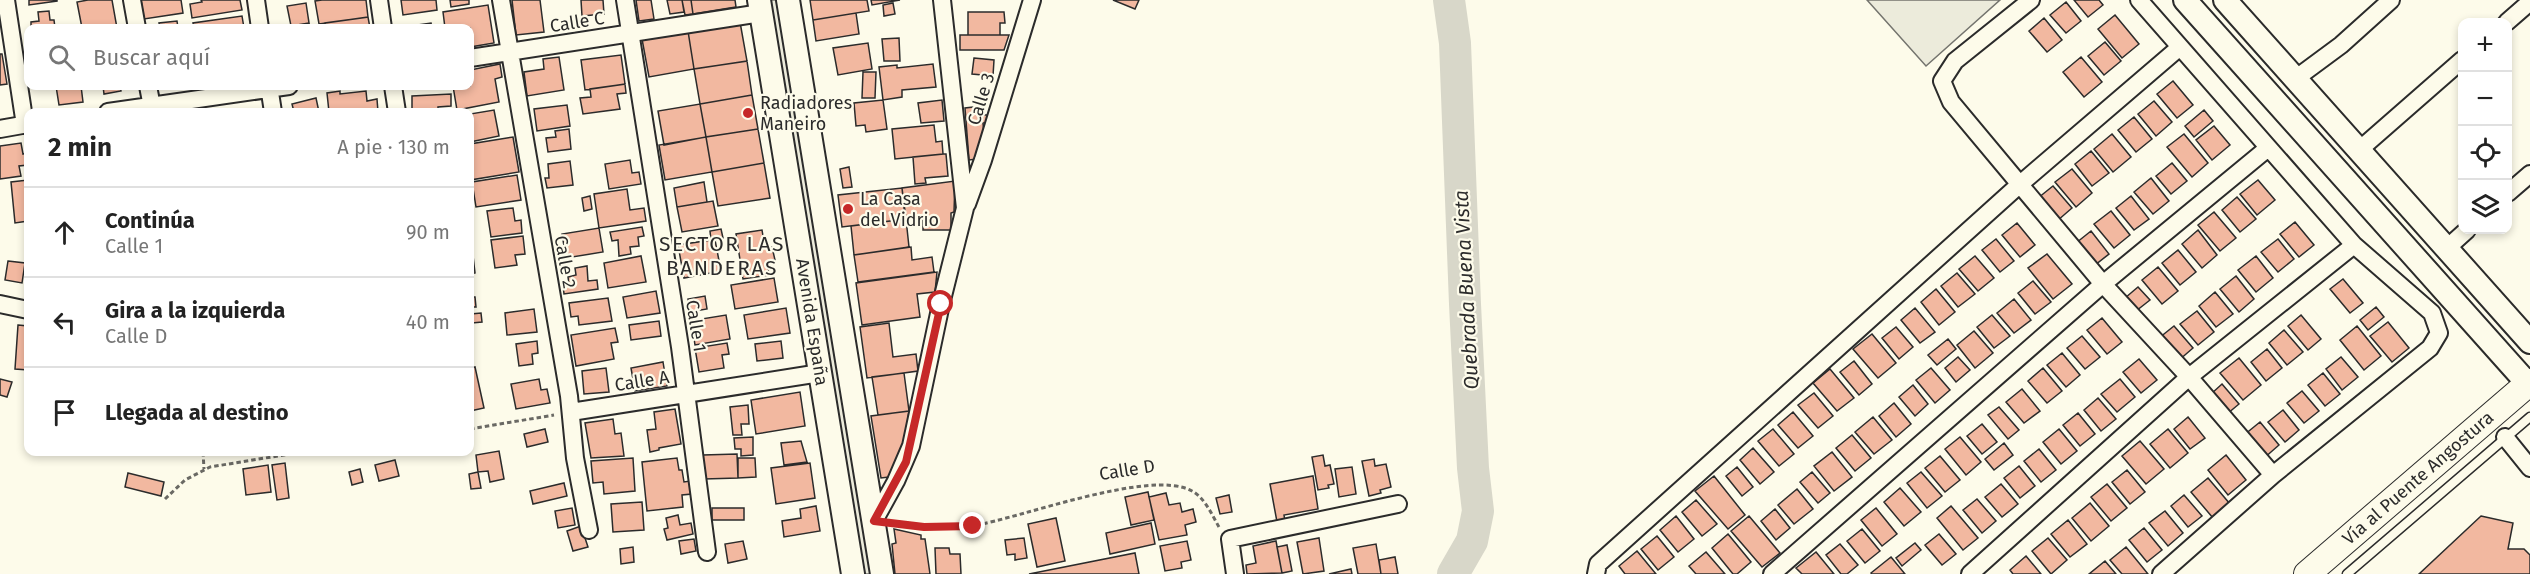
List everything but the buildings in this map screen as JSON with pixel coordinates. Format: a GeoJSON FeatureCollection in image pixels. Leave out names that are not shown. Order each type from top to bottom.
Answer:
{"type":"FeatureCollection","features":[{"type":"Feature","properties":{"kind":"main road","name":"Avenida España"},"geometry":{"type":"LineString","coordinates":[[788,0],[882,574]]}},
{"type":"Feature","properties":{"kind":"main road"},"geometry":{"type":"LineString","coordinates":[[2185,0],[2353,191],[2529,383]]}},
{"type":"Feature","properties":{"kind":"main road"},"geometry":{"type":"LineString","coordinates":[[2225,0],[2530,342]]}},
{"type":"Feature","properties":{"kind":"main road","name":"Avenida España"},"geometry":{"type":"LineString","coordinates":[[760,6],[853,574]]}},
{"type":"Feature","properties":{"kind":"main road","name":"Vía al Puente Angostura"},"geometry":{"type":"LineString","coordinates":[[2307,574],[2529,383]]}},
{"type":"Feature","properties":{"kind":"street"},"geometry":{"type":"LineString","coordinates":[[6,0],[24,108]]}},
{"type":"Feature","properties":{"kind":"street"},"geometry":{"type":"LineString","coordinates":[[132,0],[136,24]]}},
{"type":"Feature","properties":{"kind":"street"},"geometry":{"type":"LineString","coordinates":[[256,0],[259,24]]}},
{"type":"Feature","properties":{"kind":"street"},"geometry":{"type":"LineString","coordinates":[[379,0],[382,24]]}},
{"type":"Feature","properties":{"kind":"street","name":"Calle 2"},"geometry":{"type":"LineString","coordinates":[[501,0],[571,412],[575,458],[589,530]]}},
{"type":"Feature","properties":{"kind":"street","name":"Calle 1"},"geometry":{"type":"LineString","coordinates":[[625,0],[687,394],[708,552]]}},
{"type":"Feature","properties":{"kind":"street"},"geometry":{"type":"LineString","coordinates":[[874,521],[901,471],[911,446],[941,304],[965,208],[942,0]]}},
{"type":"Feature","properties":{"kind":"street","name":"Calle 3"},"geometry":{"type":"LineString","coordinates":[[965,208],[983,160],[1032,0]]}},
{"type":"Feature","properties":{"kind":"street"},"geometry":{"type":"LineString","coordinates":[[2031,0],[1955,61],[1942,81],[1951,102],[2103,284],[2189,377],[2273,475]]}},
{"type":"Feature","properties":{"kind":"street"},"geometry":{"type":"LineString","coordinates":[[2140,0],[2354,245],[2432,313],[2439,333],[2430,348],[2273,475],[2161,574]]}},
{"type":"Feature","properties":{"kind":"street"},"geometry":{"type":"LineString","coordinates":[[2295,79],[2341,45],[2391,0]]}},
{"type":"Feature","properties":{"kind":"street"},"geometry":{"type":"LineString","coordinates":[[2511,18],[2530,2]]}},
{"type":"Feature","properties":{"kind":"street","name":"Calle C"},"geometry":{"type":"LineString","coordinates":[[474,57],[630,33],[760,6]]}},
{"type":"Feature","properties":{"kind":"street"},"geometry":{"type":"LineString","coordinates":[[1596,574],[1598,564],[2019,184],[2180,47]]}},
{"type":"Feature","properties":{"kind":"street"},"geometry":{"type":"LineString","coordinates":[[2358,151],[2458,64]]}},
{"type":"Feature","properties":{"kind":"street"},"geometry":{"type":"LineString","coordinates":[[149,90],[152,108]]}},
{"type":"Feature","properties":{"kind":"street"},"geometry":{"type":"LineString","coordinates":[[157,108],[253,90]]}},
{"type":"Feature","properties":{"kind":"street"},"geometry":{"type":"LineString","coordinates":[[269,90],[272,108]]}},
{"type":"Feature","properties":{"kind":"street"},"geometry":{"type":"LineString","coordinates":[[394,90],[396,108]]}},
{"type":"Feature","properties":{"kind":"street"},"geometry":{"type":"LineString","coordinates":[[0,129],[24,125]]}},
{"type":"Feature","properties":{"kind":"street"},"geometry":{"type":"LineString","coordinates":[[1772,574],[2103,284],[2268,148]]}},
{"type":"Feature","properties":{"kind":"street"},"geometry":{"type":"LineString","coordinates":[[2512,190],[2530,174]]}},
{"type":"Feature","properties":{"kind":"street"},"geometry":{"type":"LineString","coordinates":[[2446,249],[2463,234]]}},
{"type":"Feature","properties":{"kind":"street"},"geometry":{"type":"LineString","coordinates":[[1970,574],[2189,377],[2354,245]]}},
{"type":"Feature","properties":{"kind":"street"},"geometry":{"type":"LineString","coordinates":[[0,304],[24,309]]}},
{"type":"Feature","properties":{"kind":"street","name":"Calle A"},"geometry":{"type":"LineString","coordinates":[[571,412],[820,373]]}},
{"type":"Feature","properties":{"kind":"street"},"geometry":{"type":"LineString","coordinates":[[2505,437],[2530,468]]}},
{"type":"Feature","properties":{"kind":"street"},"geometry":{"type":"LineString","coordinates":[[1235,574],[1230,539],[1398,504]]}},
{"type":"Feature","properties":{"kind":"lane"},"geometry":{"type":"LineString","coordinates":[[2347,574],[2530,417]]}},
{"type":"Feature","properties":{"kind":"path"},"geometry":{"type":"LineString","coordinates":[[474,428],[571,412]]}},
{"type":"Feature","properties":{"kind":"path"},"geometry":{"type":"LineString","coordinates":[[203,456],[204,469]]}},
{"type":"Feature","properties":{"kind":"path"},"geometry":{"type":"LineString","coordinates":[[165,499],[184,480],[204,469],[276,456]]}},
{"type":"Feature","properties":{"kind":"path","name":"Calle D"},"geometry":{"type":"LineString","coordinates":[[874,521],[924,527],[973,526],[1099,494],[1168,484],[1180,486],[1200,497],[1220,529],[1230,539]]}},
{"type":"Feature","properties":{"kind":"shaded area"},"geometry":{"type":"Polygon","coordinates":[[[768,0],[779,0],[873,574],[862,574],[768,0]]]}},
{"type":"Feature","properties":{"kind":"shaded area"},"geometry":{"type":"Polygon","coordinates":[[[1867,0],[2000,0],[1926,66],[1867,0]]]}},
{"type":"Feature","properties":{"kind":"waterway","name":"Quebrada Buena Vista"},"geometry":{"type":"LineString","coordinates":[[1449,0],[1455,43],[1473,468],[1478,511],[1472,541],[1453,574]]}},
{"type":"Feature","properties":{"kind":"place","name":"Radiadores Maneiro"},"geometry":{"type":"Point","coordinates":[748,113]}},
{"type":"Feature","properties":{"kind":"place","name":"La Casa del Vidrio"},"geometry":{"type":"Point","coordinates":[848,209]}},
{"type":"Feature","properties":{"kind":"district","name":"SECTOR LAS BANDERAS"},"geometry":{"type":"Point","coordinates":[722,256]}},
{"type":"Feature","properties":{"kind":"route"},"geometry":{"type":"LineString","coordinates":[[941,304],[911,446],[906,462],[874,521],[924,527],[973,526]]}}]}
